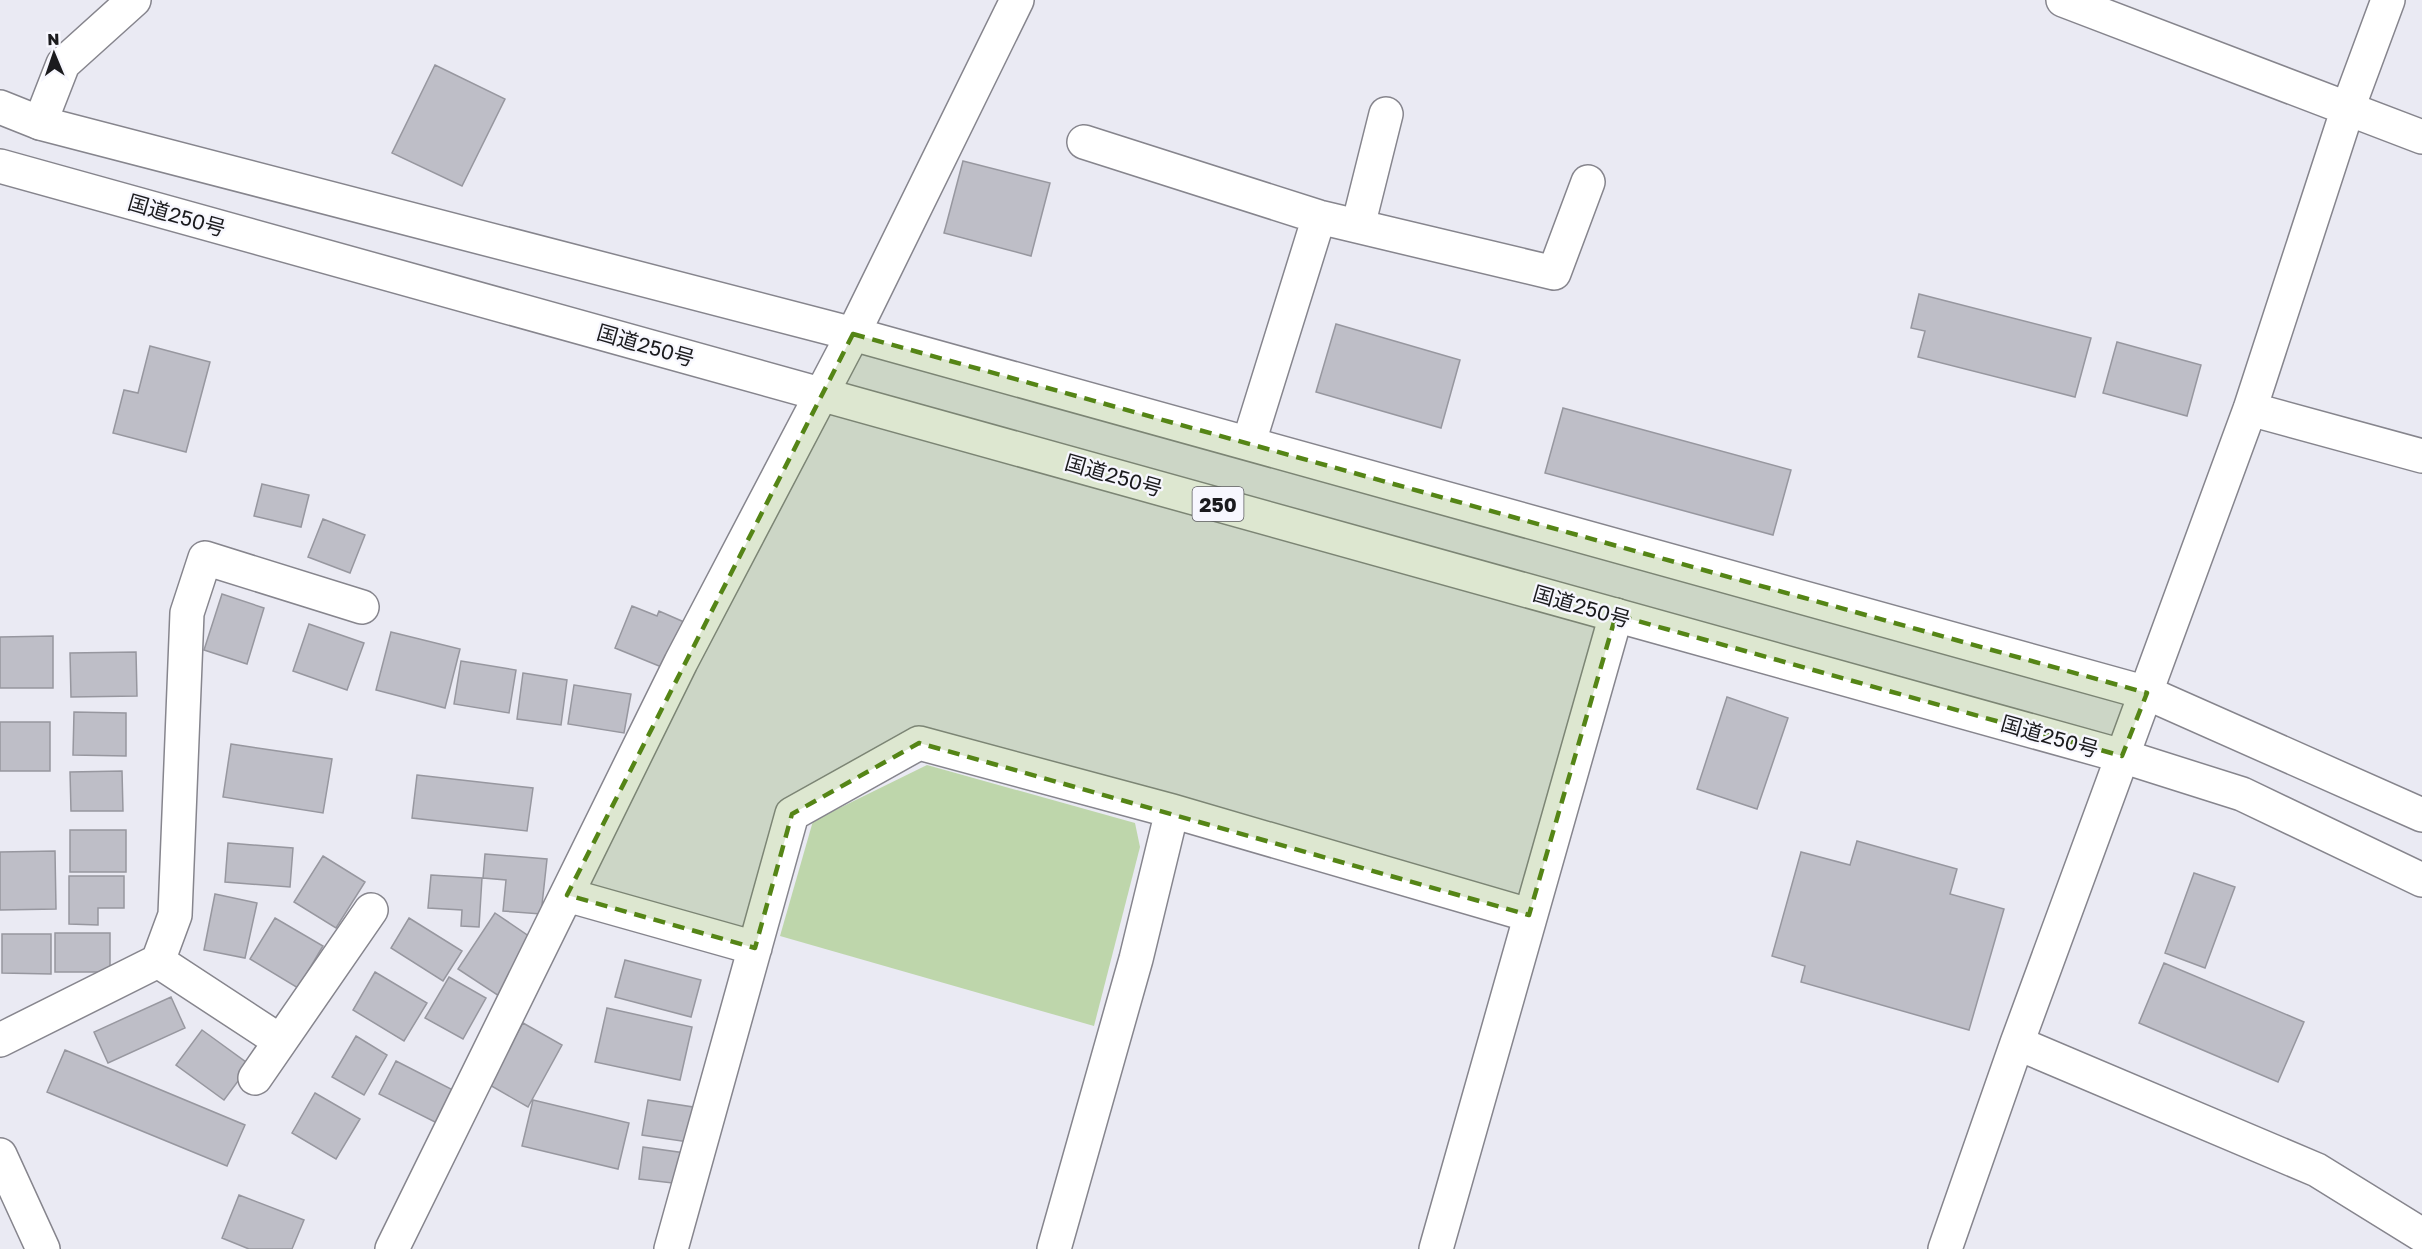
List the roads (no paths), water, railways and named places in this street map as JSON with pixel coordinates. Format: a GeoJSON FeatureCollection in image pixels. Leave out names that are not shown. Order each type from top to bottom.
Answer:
{"type":"FeatureCollection","features":[{"type":"Feature","properties":{"kind":"main road"},"geometry":{"type":"LineString","coordinates":[[40,123],[63,64],[134,0]]}},
{"type":"Feature","properties":{"kind":"main road"},"geometry":{"type":"LineString","coordinates":[[392,1249],[681,663],[853,334],[1017,0]]}},
{"type":"Feature","properties":{"kind":"main road"},"geometry":{"type":"LineString","coordinates":[[2063,0],[2422,137]]}},
{"type":"Feature","properties":{"kind":"main road"},"geometry":{"type":"LineString","coordinates":[[1945,1249],[2122,756],[2250,409],[2348,108],[2388,0]]}},
{"type":"Feature","properties":{"kind":"main road"},"geometry":{"type":"LineString","coordinates":[[0,106],[40,123],[853,334],[2147,693],[2422,815]]}},
{"type":"Feature","properties":{"kind":"main road"},"geometry":{"type":"LineString","coordinates":[[1358,226],[1386,114]]}},
{"type":"Feature","properties":{"kind":"main road"},"geometry":{"type":"LineString","coordinates":[[1084,142],[1319,217],[1554,273],[1588,182]]}},
{"type":"Feature","properties":{"kind":"main road","name":"国道250号"},"geometry":{"type":"LineString","coordinates":[[0,166],[2122,756],[2242,794],[2422,880]]}},
{"type":"Feature","properties":{"kind":"main road"},"geometry":{"type":"LineString","coordinates":[[1249,442],[1319,217]]}},
{"type":"Feature","properties":{"kind":"main road"},"geometry":{"type":"LineString","coordinates":[[2250,409],[2422,456]]}},
{"type":"Feature","properties":{"kind":"main road"},"geometry":{"type":"LineString","coordinates":[[0,1040],[158,961],[175,915],[187,613],[205,558],[362,607]]}},
{"type":"Feature","properties":{"kind":"main road"},"geometry":{"type":"LineString","coordinates":[[1436,1249],[1616,615]]}},
{"type":"Feature","properties":{"kind":"main road"},"geometry":{"type":"LineString","coordinates":[[671,1249],[792,813],[919,743],[1172,811],[1529,915]]}},
{"type":"Feature","properties":{"kind":"main road"},"geometry":{"type":"LineString","coordinates":[[1054,1249],[1136,959],[1172,811]]}},
{"type":"Feature","properties":{"kind":"main road"},"geometry":{"type":"LineString","coordinates":[[567,896],[754,948]]}},
{"type":"Feature","properties":{"kind":"main road"},"geometry":{"type":"LineString","coordinates":[[255,1078],[371,910]]}},
{"type":"Feature","properties":{"kind":"main road"},"geometry":{"type":"LineString","coordinates":[[158,961],[280,1041]]}},
{"type":"Feature","properties":{"kind":"main road"},"geometry":{"type":"LineString","coordinates":[[2018,1043],[2317,1170],[2422,1235]]}},
{"type":"Feature","properties":{"kind":"main road"},"geometry":{"type":"LineString","coordinates":[[0,1155],[43,1249]]}}]}
